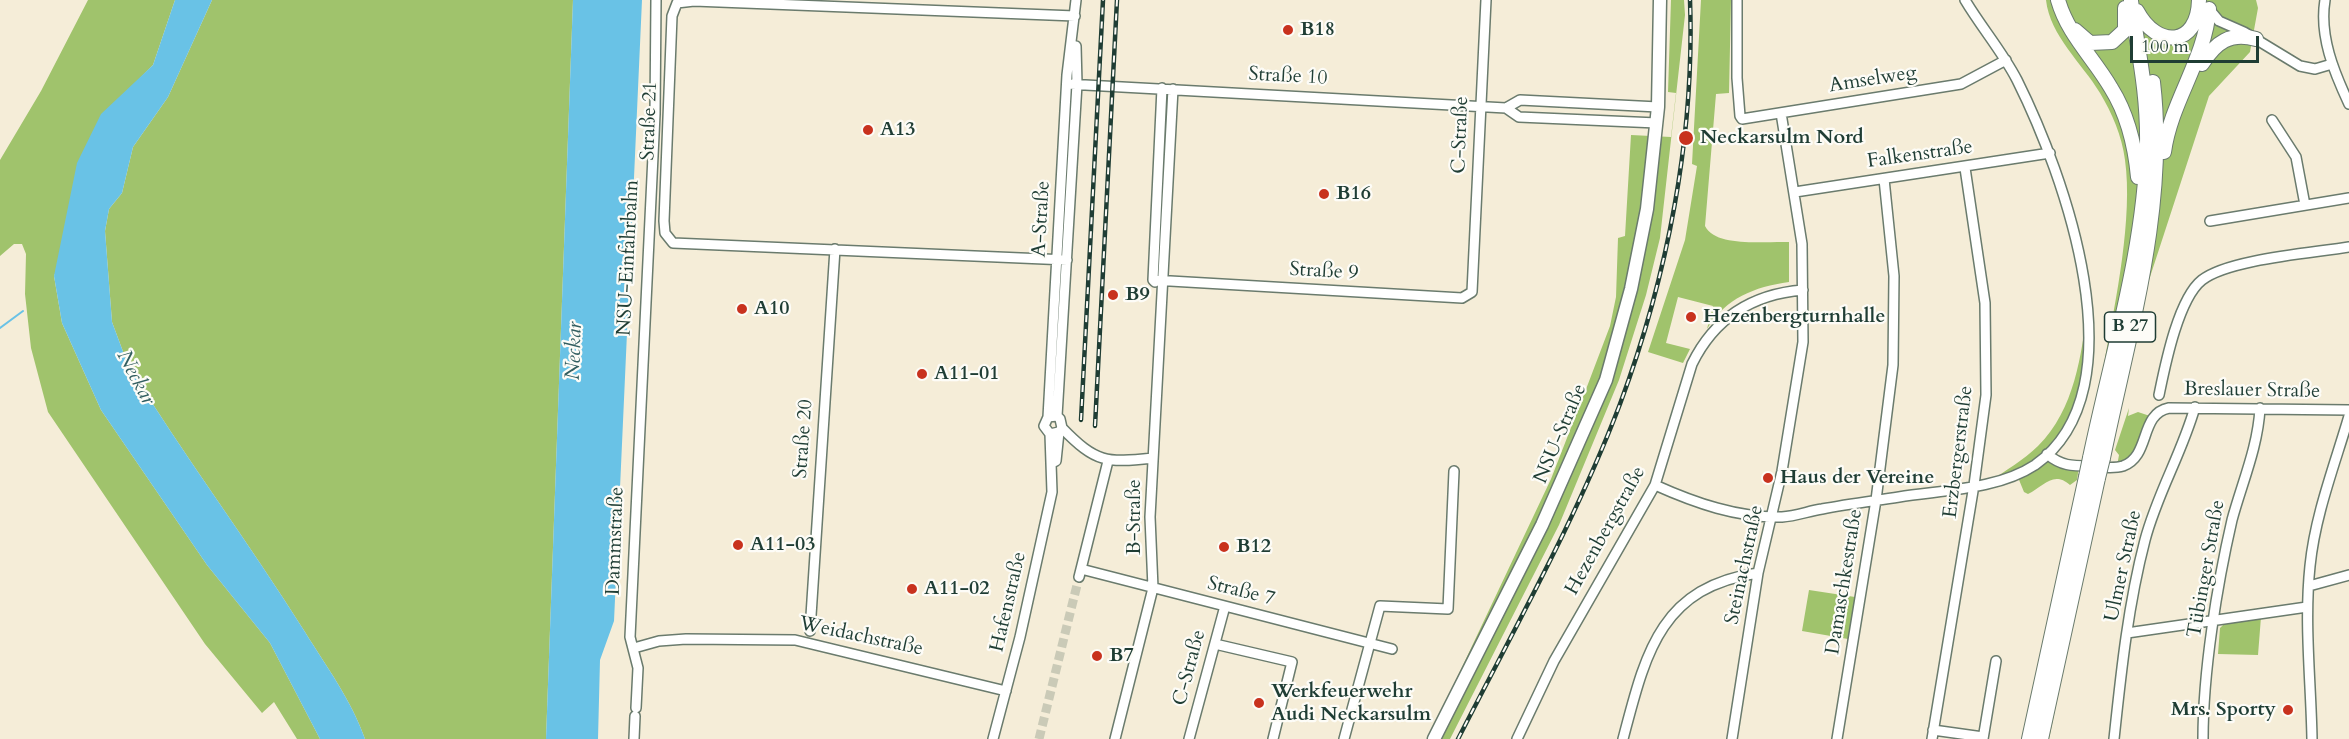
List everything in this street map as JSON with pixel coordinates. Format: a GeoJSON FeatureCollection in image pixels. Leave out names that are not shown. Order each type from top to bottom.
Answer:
{"type":"FeatureCollection","features":[{"type":"Feature","properties":{"kind":"highway"},"geometry":{"type":"LineString","coordinates":[[2059,3],[2082,38],[2090,43],[2105,45],[2125,30],[2129,0]]}},
{"type":"Feature","properties":{"kind":"highway","name":"B 27"},"geometry":{"type":"LineString","coordinates":[[2096,458],[2149,240],[2154,195],[2156,102],[2148,47],[2140,17],[2129,0]]}},
{"type":"Feature","properties":{"kind":"highway","name":"B 27"},"geometry":{"type":"LineString","coordinates":[[2041,739],[2055,680],[2143,200],[2147,145],[2143,67],[2129,0]]}},
{"type":"Feature","properties":{"kind":"highway"},"geometry":{"type":"LineString","coordinates":[[2059,3],[2073,35],[2111,87],[2132,136],[2139,179],[2131,266]]}},
{"type":"Feature","properties":{"kind":"highway"},"geometry":{"type":"LineString","coordinates":[[2140,17],[2154,33],[2168,38],[2176,37],[2193,26],[2205,3]]}},
{"type":"Feature","properties":{"kind":"highway"},"geometry":{"type":"LineString","coordinates":[[2154,195],[2160,176],[2168,125],[2204,43],[2205,3]]}},
{"type":"Feature","properties":{"kind":"highway"},"geometry":{"type":"LineString","coordinates":[[2187,81],[2210,51],[2226,38],[2235,36],[2256,39]]}},
{"type":"Feature","properties":{"kind":"highway","name":"B 27"},"geometry":{"type":"LineString","coordinates":[[2029,739],[2092,477]]}},
{"type":"Feature","properties":{"kind":"highway"},"geometry":{"type":"LineString","coordinates":[[2048,739],[2055,680]]}},
{"type":"Feature","properties":{"kind":"main road","name":"NSU-Straße"},"geometry":{"type":"LineString","coordinates":[[1434,739],[1542,525],[1606,380],[1631,289],[1647,209],[1658,107],[1660,0]]}},
{"type":"Feature","properties":{"kind":"street","name":"NSU-Einfahrbahn"},"geometry":{"type":"LineString","coordinates":[[641,374],[655,114],[656,0]]}},
{"type":"Feature","properties":{"kind":"street","name":"A-Straße"},"geometry":{"type":"LineString","coordinates":[[1057,431],[1044,426],[1052,416],[1076,0]]}},
{"type":"Feature","properties":{"kind":"street","name":"C-Straße"},"geometry":{"type":"LineString","coordinates":[[1474,272],[1486,0]]}},
{"type":"Feature","properties":{"kind":"street","name":"Amselweg"},"geometry":{"type":"LineString","coordinates":[[1737,0],[1737,78],[1741,118],[1961,84],[2006,60]]}},
{"type":"Feature","properties":{"kind":"street"},"geometry":{"type":"LineString","coordinates":[[1655,485],[1703,504],[1773,516],[1974,485],[2017,475],[2047,454],[2067,428],[2079,403],[2088,367],[2090,339],[2083,276],[2062,188],[2050,153],[2006,60],[1965,0]]}},
{"type":"Feature","properties":{"kind":"street"},"geometry":{"type":"LineString","coordinates":[[2325,0],[2324,29],[2332,64],[2349,104]]}},
{"type":"Feature","properties":{"kind":"street","name":"Straße 21"},"geometry":{"type":"LineString","coordinates":[[1062,260],[673,243],[665,233],[672,16],[677,3],[694,1],[768,2],[1075,20]]}},
{"type":"Feature","properties":{"kind":"street"},"geometry":{"type":"LineString","coordinates":[[2205,3],[2219,21],[2256,39],[2300,66],[2315,69],[2332,64]]}},
{"type":"Feature","properties":{"kind":"street","name":"Straße 10"},"geometry":{"type":"LineString","coordinates":[[1072,84],[1506,108]]}},
{"type":"Feature","properties":{"kind":"street"},"geometry":{"type":"LineString","coordinates":[[1158,280],[1162,88]]}},
{"type":"Feature","properties":{"kind":"street"},"geometry":{"type":"LineString","coordinates":[[1158,280],[1173,89]]}},
{"type":"Feature","properties":{"kind":"street"},"geometry":{"type":"LineString","coordinates":[[1657,123],[1519,117],[1506,108],[1520,100],[1658,107]]}},
{"type":"Feature","properties":{"kind":"street","name":"Steinachstraße"},"geometry":{"type":"LineString","coordinates":[[1732,739],[1758,573],[1773,516],[1803,342],[1802,244],[1781,113]]}},
{"type":"Feature","properties":{"kind":"street"},"geometry":{"type":"LineString","coordinates":[[2272,120],[2296,157],[2305,206]]}},
{"type":"Feature","properties":{"kind":"street","name":"Falkenstraße"},"geometry":{"type":"LineString","coordinates":[[1795,192],[1965,168],[2050,153]]}},
{"type":"Feature","properties":{"kind":"street","name":"Erzbergerstraße"},"geometry":{"type":"LineString","coordinates":[[1933,734],[1974,485],[1986,395],[1987,327],[1981,264],[1965,168]]}},
{"type":"Feature","properties":{"kind":"street","name":"Damaschkestraße"},"geometry":{"type":"LineString","coordinates":[[1837,739],[1890,405],[1895,323],[1891,232],[1884,179]]}},
{"type":"Feature","properties":{"kind":"street"},"geometry":{"type":"LineString","coordinates":[[2210,221],[2349,198]]}},
{"type":"Feature","properties":{"kind":"street"},"geometry":{"type":"LineString","coordinates":[[2158,395],[2179,320],[2194,289],[2202,280],[2238,266],[2349,247]]}},
{"type":"Feature","properties":{"kind":"street","name":"Straße 20"},"geometry":{"type":"LineString","coordinates":[[810,631],[835,249]]}},
{"type":"Feature","properties":{"kind":"street","name":"Straße 9"},"geometry":{"type":"LineString","coordinates":[[1158,280],[1462,298],[1472,292],[1474,272]]}},
{"type":"Feature","properties":{"kind":"street","name":"B-Straße"},"geometry":{"type":"LineString","coordinates":[[1115,739],[1153,588],[1150,517],[1162,291],[1158,280]]}},
{"type":"Feature","properties":{"kind":"street","name":"Hezenbergstraße"},"geometry":{"type":"LineString","coordinates":[[1517,739],[1554,662],[1655,485],[1692,364],[1706,338],[1722,321],[1750,302],[1773,294],[1803,290]]}},
{"type":"Feature","properties":{"kind":"street","name":"Dammstraße"},"geometry":{"type":"LineString","coordinates":[[634,739],[638,668],[630,637],[641,374]]}},
{"type":"Feature","properties":{"kind":"street","name":"Ulmer Straße"},"geometry":{"type":"LineString","coordinates":[[2114,739],[2137,572],[2155,507],[2194,407]]}},
{"type":"Feature","properties":{"kind":"street","name":"Breslauer Straße"},"geometry":{"type":"LineString","coordinates":[[2047,454],[2068,466],[2122,466],[2137,456],[2149,423],[2157,412],[2169,408],[2349,410]]}},
{"type":"Feature","properties":{"kind":"street","name":"Tübinger Straße"},"geometry":{"type":"LineString","coordinates":[[2203,739],[2214,622],[2226,545],[2257,438],[2260,408]]}},
{"type":"Feature","properties":{"kind":"street","name":"A-Straße"},"geometry":{"type":"LineString","coordinates":[[1052,416],[1063,423],[1057,431],[1056,461],[1052,467]]}},
{"type":"Feature","properties":{"kind":"street"},"geometry":{"type":"LineString","coordinates":[[2312,739],[2307,607],[2314,541],[2349,416]]}},
{"type":"Feature","properties":{"kind":"street"},"geometry":{"type":"LineString","coordinates":[[1057,431],[1108,461],[1153,458]]}},
{"type":"Feature","properties":{"kind":"street","name":"Straße 7"},"geometry":{"type":"LineString","coordinates":[[1108,461],[1080,573],[1153,588],[1392,649]]}},
{"type":"Feature","properties":{"kind":"street","name":"Hafenstraße"},"geometry":{"type":"LineString","coordinates":[[993,739],[1050,504],[1052,467]]}},
{"type":"Feature","properties":{"kind":"street"},"geometry":{"type":"LineString","coordinates":[[1344,739],[1380,606],[1448,609],[1454,471]]}},
{"type":"Feature","properties":{"kind":"street"},"geometry":{"type":"LineString","coordinates":[[1623,739],[1646,657],[1669,618],[1689,598],[1710,586],[1728,579],[1758,573]]}},
{"type":"Feature","properties":{"kind":"street"},"geometry":{"type":"LineString","coordinates":[[2309,586],[2349,575]]}},
{"type":"Feature","properties":{"kind":"street","name":"C-Straße"},"geometry":{"type":"LineString","coordinates":[[1189,739],[1225,606]]}},
{"type":"Feature","properties":{"kind":"street"},"geometry":{"type":"LineString","coordinates":[[2127,633],[2307,607]]}},
{"type":"Feature","properties":{"kind":"street","name":"Weidachstraße"},"geometry":{"type":"LineString","coordinates":[[634,648],[659,641],[686,639],[795,640],[1006,691]]}},
{"type":"Feature","properties":{"kind":"street"},"geometry":{"type":"LineString","coordinates":[[1215,644],[1292,662],[1273,739]]}},
{"type":"Feature","properties":{"kind":"street"},"geometry":{"type":"LineString","coordinates":[[1933,734],[1983,738],[1996,661]]}},
{"type":"Feature","properties":{"kind":"green space"},"geometry":{"type":"Polygon","coordinates":[[[88,0],[175,0],[153,65],[136,82],[54,276],[62,323],[101,410],[207,565],[270,643],[320,739],[297,739],[274,702],[262,713],[205,644],[48,412],[31,348],[25,294],[26,254],[22,244],[14,244],[0,256],[0,160],[41,91],[88,0]]]}},
{"type":"Feature","properties":{"kind":"green space"},"geometry":{"type":"Polygon","coordinates":[[[212,0],[573,0],[546,739],[365,739],[346,697],[330,671],[128,365],[112,322],[105,231],[109,209],[122,193],[133,147],[168,97],[212,0]]]}},
{"type":"Feature","properties":{"kind":"green space"},"geometry":{"type":"Polygon","coordinates":[[[1671,0],[1684,0],[1685,15],[1660,238],[1646,295],[1619,380],[1559,525],[1450,739],[1428,739],[1551,479],[1610,326],[1616,297],[1618,238],[1625,236],[1631,135],[1671,137],[1676,93],[1668,92],[1671,0]]]}},
{"type":"Feature","properties":{"kind":"green space"},"geometry":{"type":"Polygon","coordinates":[[[1701,0],[1731,0],[1729,93],[1716,94],[1705,226],[1711,233],[1730,240],[1789,242],[1789,282],[1764,287],[1742,296],[1723,309],[1707,329],[1713,306],[1678,297],[1666,343],[1690,349],[1683,363],[1648,352],[1685,240],[1697,166],[1692,164],[1701,0]]]}},
{"type":"Feature","properties":{"kind":"green space"},"geometry":{"type":"Polygon","coordinates":[[[2046,0],[2256,0],[2258,8],[2250,52],[2209,96],[2135,323],[2049,739],[2027,739],[2096,406],[2118,285],[2127,207],[2125,160],[2116,125],[2093,82],[2060,37],[2046,0]]]}},
{"type":"Feature","properties":{"kind":"green space"},"geometry":{"type":"Polygon","coordinates":[[[2088,306],[2079,403],[2047,454],[2079,466],[2077,480],[2070,485],[2053,479],[2028,494],[2024,492],[2017,475],[1990,482],[2038,446],[2060,416],[2079,363],[2088,306]]]}},
{"type":"Feature","properties":{"kind":"green space"},"geometry":{"type":"Polygon","coordinates":[[[2129,408],[2128,416],[2138,412],[2153,417],[2137,456],[2117,466],[2119,455],[2115,450],[2129,408]]]}},
{"type":"Feature","properties":{"kind":"green space"},"geometry":{"type":"Polygon","coordinates":[[[1809,590],[1855,597],[1848,639],[1802,631],[1809,590]]]}},
{"type":"Feature","properties":{"kind":"green space"},"geometry":{"type":"Polygon","coordinates":[[[2261,617],[2258,655],[2218,654],[2220,628],[2225,623],[2261,617]]]}},
{"type":"Feature","properties":{"kind":"water","name":"Neckar"},"geometry":{"type":"Polygon","coordinates":[[[175,0],[212,0],[168,97],[133,147],[122,193],[109,209],[105,231],[112,322],[128,365],[330,671],[346,697],[365,739],[320,739],[270,643],[207,565],[101,410],[62,323],[54,276],[77,163],[101,114],[153,65],[175,0]]]}},
{"type":"Feature","properties":{"kind":"water","name":"Neckar"},"geometry":{"type":"Polygon","coordinates":[[[573,0],[642,0],[614,621],[600,660],[598,739],[546,739],[573,0]]]}},
{"type":"Feature","properties":{"kind":"waterway"},"geometry":{"type":"LineString","coordinates":[[0,328],[23,311]]}},
{"type":"Feature","properties":{"kind":"tunnel"},"geometry":{"type":"LineString","coordinates":[[1039,739],[1079,577]]}},
{"type":"Feature","properties":{"kind":"railway"},"geometry":{"type":"LineString","coordinates":[[1081,420],[1103,0]]}},
{"type":"Feature","properties":{"kind":"railway"},"geometry":{"type":"LineString","coordinates":[[1095,426],[1117,0]]}},
{"type":"Feature","properties":{"kind":"railway"},"geometry":{"type":"LineString","coordinates":[[1458,739],[1544,574],[1584,490],[1603,447],[1637,356],[1664,257],[1682,154],[1688,103],[1690,0]]}},
{"type":"Feature","properties":{"kind":"place","name":"B18"},"geometry":{"type":"Point","coordinates":[1288,30]}},
{"type":"Feature","properties":{"kind":"place","name":"A13"},"geometry":{"type":"Point","coordinates":[868,130]}},
{"type":"Feature","properties":{"kind":"place","name":"Neckarsulm Nord"},"geometry":{"type":"Point","coordinates":[1686,138]}},
{"type":"Feature","properties":{"kind":"place","name":"B16"},"geometry":{"type":"Point","coordinates":[1324,194]}},
{"type":"Feature","properties":{"kind":"place","name":"B9"},"geometry":{"type":"Point","coordinates":[1113,295]}},
{"type":"Feature","properties":{"kind":"place","name":"A10"},"geometry":{"type":"Point","coordinates":[742,309]}},
{"type":"Feature","properties":{"kind":"place","name":"Hezenbergturnhalle"},"geometry":{"type":"Point","coordinates":[1691,317]}},
{"type":"Feature","properties":{"kind":"place","name":"A11-01"},"geometry":{"type":"Point","coordinates":[922,374]}},
{"type":"Feature","properties":{"kind":"place","name":"Haus der Vereine"},"geometry":{"type":"Point","coordinates":[1768,478]}},
{"type":"Feature","properties":{"kind":"place","name":"A11-03"},"geometry":{"type":"Point","coordinates":[738,545]}},
{"type":"Feature","properties":{"kind":"place","name":"B12"},"geometry":{"type":"Point","coordinates":[1224,547]}},
{"type":"Feature","properties":{"kind":"place","name":"A11-02"},"geometry":{"type":"Point","coordinates":[912,589]}},
{"type":"Feature","properties":{"kind":"place","name":"B7"},"geometry":{"type":"Point","coordinates":[1097,656]}},
{"type":"Feature","properties":{"kind":"place","name":"Werkfeuerwehr Audi Neckarsulm"},"geometry":{"type":"Point","coordinates":[1259,703]}},
{"type":"Feature","properties":{"kind":"place","name":"Mrs. Sporty"},"geometry":{"type":"Point","coordinates":[2288,710]}}]}
